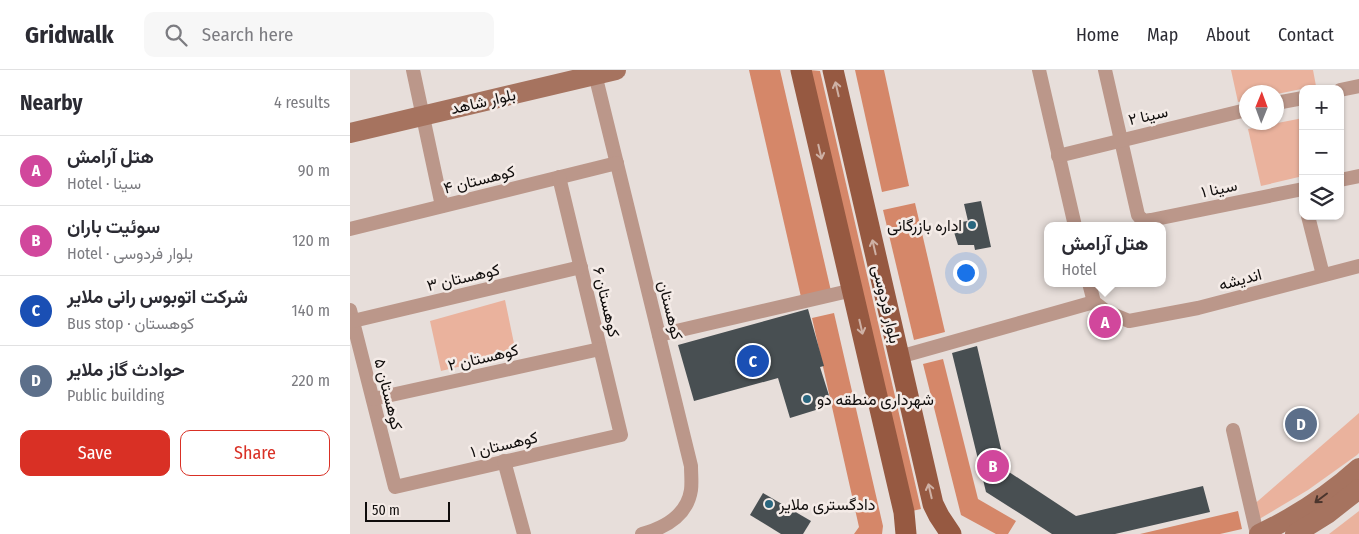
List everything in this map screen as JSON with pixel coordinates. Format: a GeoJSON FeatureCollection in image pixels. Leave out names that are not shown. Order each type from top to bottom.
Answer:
{"type":"FeatureCollection","features":[{"type":"Feature","properties":{"kind":"main road","name":"بلوار شاهد"},"geometry":{"type":"LineString","coordinates":[[350,133],[421,109],[559,70]]}},
{"type":"Feature","properties":{"kind":"main road","name":"بلوار شاهد"},"geometry":{"type":"LineString","coordinates":[[350,120],[421,109],[595,72],[616,70]]}},
{"type":"Feature","properties":{"kind":"main road","name":"بلوار فردوسی"},"geometry":{"type":"LineString","coordinates":[[801,70],[904,512],[906,534]]}},
{"type":"Feature","properties":{"kind":"main road","name":"بلوار فردوسی"},"geometry":{"type":"LineString","coordinates":[[833,70],[933,504],[951,534]]}},
{"type":"Feature","properties":{"kind":"main road"},"geometry":{"type":"LineString","coordinates":[[1258,534],[1283,522],[1317,501],[1359,468]]}},
{"type":"Feature","properties":{"kind":"main road"},"geometry":{"type":"LineString","coordinates":[[1295,534],[1327,514],[1359,489]]}},
{"type":"Feature","properties":{"kind":"street"},"geometry":{"type":"LineString","coordinates":[[413,70],[442,206]]}},
{"type":"Feature","properties":{"kind":"street"},"geometry":{"type":"LineString","coordinates":[[1039,70],[1074,222]]}},
{"type":"Feature","properties":{"kind":"street"},"geometry":{"type":"LineString","coordinates":[[1105,71],[1120,140]]}},
{"type":"Feature","properties":{"kind":"street","name":"کوهستان"},"geometry":{"type":"LineString","coordinates":[[595,72],[691,466],[691,489],[687,503],[675,519],[656,530],[642,534]]}},
{"type":"Feature","properties":{"kind":"street"},"geometry":{"type":"LineString","coordinates":[[1344,89],[1359,86]]}},
{"type":"Feature","properties":{"kind":"street"},"geometry":{"type":"LineString","coordinates":[[1284,102],[1299,99]]}},
{"type":"Feature","properties":{"kind":"street","name":"سینا ۲"},"geometry":{"type":"LineString","coordinates":[[1058,156],[1239,112]]}},
{"type":"Feature","properties":{"kind":"street","name":"سینا ۱"},"geometry":{"type":"LineString","coordinates":[[1120,140],[1138,216],[1143,221],[1299,192]]}},
{"type":"Feature","properties":{"kind":"street","name":"کوهستان ۴"},"geometry":{"type":"LineString","coordinates":[[350,229],[617,163]]}},
{"type":"Feature","properties":{"kind":"street"},"geometry":{"type":"LineString","coordinates":[[1344,179],[1359,176]]}},
{"type":"Feature","properties":{"kind":"street","name":"کوهستان ۶"},"geometry":{"type":"LineString","coordinates":[[560,177],[621,435]]}},
{"type":"Feature","properties":{"kind":"street"},"geometry":{"type":"LineString","coordinates":[[1309,220],[1323,275]]}},
{"type":"Feature","properties":{"kind":"street","name":"اندیشه"},"geometry":{"type":"LineString","coordinates":[[1094,302],[1107,312],[1129,321],[1198,308],[1359,266]]}},
{"type":"Feature","properties":{"kind":"street","name":"کوهستان ۳"},"geometry":{"type":"LineString","coordinates":[[351,315],[581,267]]}},
{"type":"Feature","properties":{"kind":"street"},"geometry":{"type":"LineString","coordinates":[[899,357],[1094,302],[1090,287]]}},
{"type":"Feature","properties":{"kind":"street"},"geometry":{"type":"LineString","coordinates":[[659,335],[852,290]]}},
{"type":"Feature","properties":{"kind":"street","name":"کوهستان ۵"},"geometry":{"type":"LineString","coordinates":[[351,315],[356,364],[372,399],[395,487]]}},
{"type":"Feature","properties":{"kind":"street","name":"کوهستان ۲"},"geometry":{"type":"LineString","coordinates":[[372,399],[600,349]]}},
{"type":"Feature","properties":{"kind":"street"},"geometry":{"type":"LineString","coordinates":[[1233,430],[1258,534]]}},
{"type":"Feature","properties":{"kind":"street","name":"کوهستان ۱"},"geometry":{"type":"LineString","coordinates":[[395,487],[621,435]]}},
{"type":"Feature","properties":{"kind":"street"},"geometry":{"type":"LineString","coordinates":[[504,461],[524,534]]}},
{"type":"Feature","properties":{"kind":"shaded area"},"geometry":{"type":"Polygon","coordinates":[[[749,70],[780,70],[831,291],[801,297],[749,70]]]}},
{"type":"Feature","properties":{"kind":"shaded area"},"geometry":{"type":"Polygon","coordinates":[[[809,70],[820,71],[921,509],[912,511],[809,70]]]}},
{"type":"Feature","properties":{"kind":"shaded area"},"geometry":{"type":"Polygon","coordinates":[[[855,70],[884,70],[909,186],[882,192],[855,70]]]}},
{"type":"Feature","properties":{"kind":"shaded area"},"geometry":{"type":"Polygon","coordinates":[[[1231,70],[1313,70],[1316,85],[1299,85],[1299,89],[1284,93],[1284,85],[1239,85],[1238,102],[1231,70]]]}},
{"type":"Feature","properties":{"kind":"shaded area"},"geometry":{"type":"Polygon","coordinates":[[[1299,119],[1299,177],[1261,186],[1248,130],[1284,130],[1284,122],[1299,119]]]}},
{"type":"Feature","properties":{"kind":"shaded area"},"geometry":{"type":"Polygon","coordinates":[[[915,203],[945,332],[914,340],[883,210],[915,203]]]}},
{"type":"Feature","properties":{"kind":"shaded area"},"geometry":{"type":"Polygon","coordinates":[[[505,300],[516,353],[441,371],[430,321],[505,300]]]}},
{"type":"Feature","properties":{"kind":"shaded area"},"geometry":{"type":"Polygon","coordinates":[[[834,313],[883,526],[882,534],[854,534],[859,527],[812,318],[834,313]]]}},
{"type":"Feature","properties":{"kind":"shaded area"},"geometry":{"type":"Polygon","coordinates":[[[943,359],[978,499],[1016,521],[1008,534],[996,534],[961,515],[923,364],[943,359]]]}},
{"type":"Feature","properties":{"kind":"shaded area"},"geometry":{"type":"Polygon","coordinates":[[[1359,413],[1359,453],[1308,490],[1256,521],[1251,507],[1359,413]]]}},
{"type":"Feature","properties":{"kind":"shaded area"},"geometry":{"type":"Polygon","coordinates":[[[1238,511],[1242,529],[1220,534],[1140,534],[1238,511]]]}},
{"type":"Feature","properties":{"kind":"shaded area"},"geometry":{"type":"Polygon","coordinates":[[[1359,511],[1359,534],[1329,534],[1359,511]]]}},
{"type":"Feature","properties":{"kind":"building","name":"اداره بازرگانی"},"geometry":{"type":"Polygon","coordinates":[[[981,201],[991,247],[975,250],[974,245],[958,245],[954,226],[962,225],[961,222],[968,221],[964,204],[981,201]]]}},
{"type":"Feature","properties":{"kind":"building"},"geometry":{"type":"Polygon","coordinates":[[[808,309],[824,366],[820,367],[832,405],[790,418],[778,378],[694,401],[678,345],[808,309]]]}},
{"type":"Feature","properties":{"kind":"building"},"geometry":{"type":"Polygon","coordinates":[[[977,346],[1006,470],[1076,516],[1203,486],[1210,512],[1115,534],[1052,534],[986,492],[952,353],[977,346]]]}},
{"type":"Feature","properties":{"kind":"building","name":"دادگستری ملایر"},"geometry":{"type":"Polygon","coordinates":[[[763,493],[811,521],[803,534],[781,534],[750,515],[763,493]]]}},
{"type":"Feature","properties":{"kind":"place","name":"اداره بازرگانی"},"geometry":{"type":"Point","coordinates":[972,225]}},
{"type":"Feature","properties":{"kind":"place","name":"هتل آرامش"},"geometry":{"type":"Point","coordinates":[1105,322]}},
{"type":"Feature","properties":{"kind":"place","name":"شرکت اتوبوس رانی ملایر"},"geometry":{"type":"Point","coordinates":[753,361]}},
{"type":"Feature","properties":{"kind":"place","name":"شهرداری منطقه دو"},"geometry":{"type":"Point","coordinates":[807,399]}},
{"type":"Feature","properties":{"kind":"place","name":"حوادث گاز ملایر"},"geometry":{"type":"Point","coordinates":[1301,424]}},
{"type":"Feature","properties":{"kind":"place","name":"سوئیت باران"},"geometry":{"type":"Point","coordinates":[993,466]}},
{"type":"Feature","properties":{"kind":"place","name":"دادگستری ملایر"},"geometry":{"type":"Point","coordinates":[769,504]}}]}
